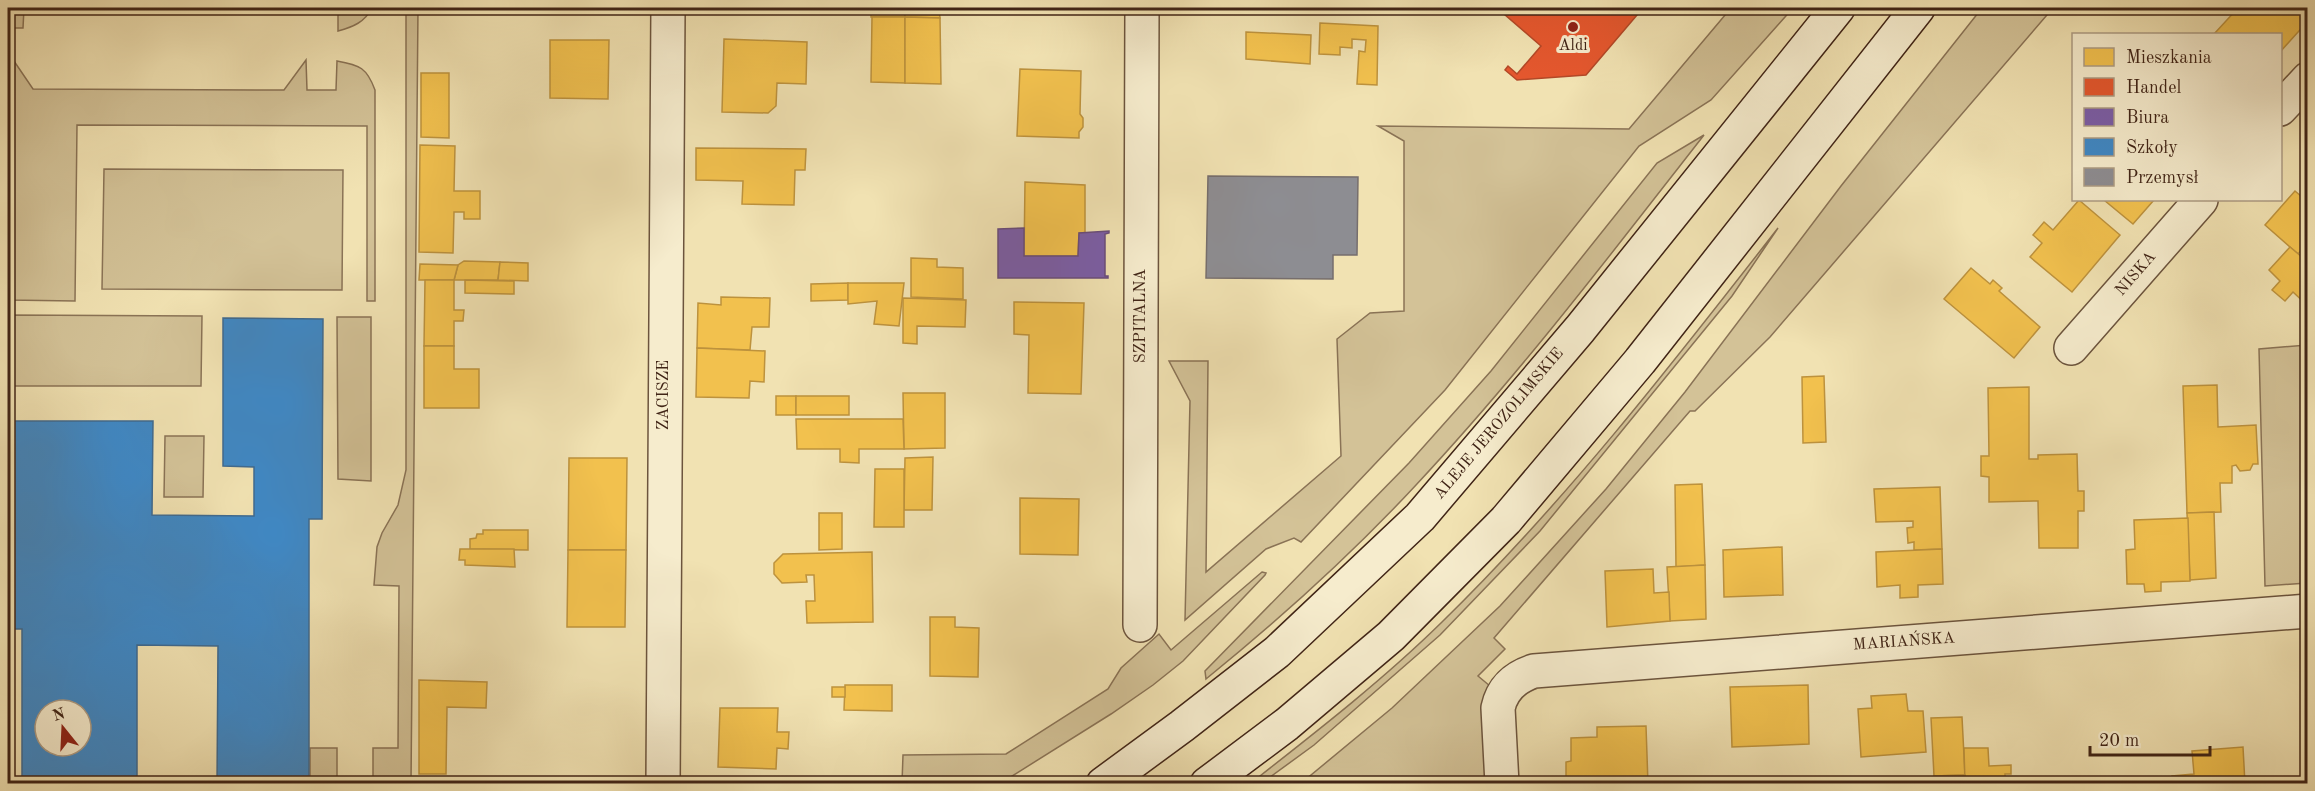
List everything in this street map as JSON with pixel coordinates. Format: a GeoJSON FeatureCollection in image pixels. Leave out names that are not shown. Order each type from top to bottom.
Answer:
{"type":"FeatureCollection","features":[{"type":"Feature","properties":{"kind":"street","name":"ZACISZE"},"geometry":{"type":"LineString","coordinates":[[663,783],[668,8]]}},
{"type":"Feature","properties":{"kind":"street","name":"SZPITALNA"},"geometry":{"type":"LineString","coordinates":[[1140,625],[1142,8]]}},
{"type":"Feature","properties":{"kind":"street","name":"ALEJE JEROZOLIMSKIE"},"geometry":{"type":"LineString","coordinates":[[1103,783],[1182,726],[1277,652],[1420,517],[1580,329],[1838,8]]}},
{"type":"Feature","properties":{"kind":"street"},"geometry":{"type":"LineString","coordinates":[[1207,783],[1287,724],[1391,636],[1506,520],[1640,361],[1918,8]]}},
{"type":"Feature","properties":{"kind":"street"},"geometry":{"type":"LineString","coordinates":[[2282,108],[2307,79]]}},
{"type":"Feature","properties":{"kind":"street","name":"NISKA"},"geometry":{"type":"LineString","coordinates":[[2071,348],[2200,201]]}},
{"type":"Feature","properties":{"kind":"street","name":"MARIAŃSKA"},"geometry":{"type":"LineString","coordinates":[[1502,783],[1498,708],[1500,696],[1506,688],[1526,673],[1565,667],[2307,612]]}},
{"type":"Feature","properties":{"kind":"shaded area"},"geometry":{"type":"Polygon","coordinates":[[[8,8],[24,8],[23,28],[8,28],[8,8]]]}},
{"type":"Feature","properties":{"kind":"shaded area"},"geometry":{"type":"Polygon","coordinates":[[[338,8],[372,8],[358,23],[338,31],[338,8]]]}},
{"type":"Feature","properties":{"kind":"shaded area"},"geometry":{"type":"Polygon","coordinates":[[[406,8],[418,8],[411,783],[373,784],[373,748],[398,748],[399,586],[374,585],[377,547],[398,505],[406,470],[406,8]]]}},
{"type":"Feature","properties":{"kind":"shaded area"},"geometry":{"type":"Polygon","coordinates":[[[1731,8],[1793,8],[1711,100],[1639,146],[1445,390],[1301,542],[1294,538],[1266,549],[1185,620],[1190,401],[1169,361],[1208,361],[1206,572],[1341,456],[1337,339],[1370,313],[1404,311],[1404,141],[1378,126],[1629,129],[1731,8]]]}},
{"type":"Feature","properties":{"kind":"shaded area"},"geometry":{"type":"Polygon","coordinates":[[[1982,8],[2053,8],[1770,337],[1695,411],[1690,411],[1494,638],[1505,649],[1478,676],[1490,686],[1488,783],[1306,784],[1305,780],[1392,708],[1500,606],[1606,489],[1685,392],[1841,186],[1982,8]]]}},
{"type":"Feature","properties":{"kind":"shaded area"},"geometry":{"type":"Polygon","coordinates":[[[306,60],[307,90],[336,90],[337,61],[352,64],[366,72],[375,90],[375,301],[367,301],[367,126],[77,125],[75,301],[8,300],[8,61],[14,61],[33,89],[284,90],[306,60]]]}},
{"type":"Feature","properties":{"kind":"shaded area"},"geometry":{"type":"Polygon","coordinates":[[[1704,135],[1528,357],[1416,485],[1314,586],[1206,679],[1205,671],[1409,463],[1491,371],[1657,163],[1704,135]]]}},
{"type":"Feature","properties":{"kind":"shaded area"},"geometry":{"type":"Polygon","coordinates":[[[104,169],[343,170],[342,290],[102,289],[104,169]]]}},
{"type":"Feature","properties":{"kind":"shaded area"},"geometry":{"type":"Polygon","coordinates":[[[1778,228],[1732,296],[1540,531],[1440,635],[1314,745],[1262,783],[1251,783],[1349,705],[1396,664],[1442,622],[1532,529],[1617,431],[1778,228]]]}},
{"type":"Feature","properties":{"kind":"shaded area"},"geometry":{"type":"Polygon","coordinates":[[[8,315],[202,316],[201,386],[8,386],[8,315]]]}},
{"type":"Feature","properties":{"kind":"shaded area"},"geometry":{"type":"Polygon","coordinates":[[[337,317],[371,317],[371,481],[338,479],[337,317]]]}},
{"type":"Feature","properties":{"kind":"shaded area"},"geometry":{"type":"Polygon","coordinates":[[[2307,345],[2307,583],[2265,586],[2259,349],[2307,345]]]}},
{"type":"Feature","properties":{"kind":"shaded area"},"geometry":{"type":"Polygon","coordinates":[[[165,436],[204,436],[203,497],[164,497],[165,436]]]}},
{"type":"Feature","properties":{"kind":"shaded area"},"geometry":{"type":"Polygon","coordinates":[[[1262,572],[1266,573],[1265,575],[1183,661],[1111,714],[1001,783],[902,783],[903,755],[1006,754],[1108,689],[1121,668],[1159,634],[1171,650],[1262,572]]]}},
{"type":"Feature","properties":{"kind":"shaded area"},"geometry":{"type":"Polygon","coordinates":[[[310,748],[337,748],[337,783],[310,783],[310,748]]]}},
{"type":"Feature","properties":{"kind":"building: Mieszkania"},"geometry":{"type":"Polygon","coordinates":[[[871,8],[905,8],[905,17],[871,17],[871,8]]]}},
{"type":"Feature","properties":{"kind":"building: Mieszkania"},"geometry":{"type":"Polygon","coordinates":[[[905,8],[939,8],[940,18],[905,17],[905,8]]]}},
{"type":"Feature","properties":{"kind":"building: Mieszkania"},"geometry":{"type":"Polygon","coordinates":[[[2238,8],[2297,8],[2308,17],[2308,21],[2282,50],[2282,33],[2215,33],[2238,8]]]}},
{"type":"Feature","properties":{"kind":"building: Mieszkania"},"geometry":{"type":"Polygon","coordinates":[[[872,17],[905,17],[905,83],[871,82],[872,17]]]}},
{"type":"Feature","properties":{"kind":"building: Mieszkania"},"geometry":{"type":"Polygon","coordinates":[[[905,17],[940,18],[941,84],[905,83],[905,17]]]}},
{"type":"Feature","properties":{"kind":"building: Mieszkania"},"geometry":{"type":"Polygon","coordinates":[[[1320,23],[1378,26],[1377,85],[1357,84],[1359,51],[1365,52],[1366,40],[1352,39],[1352,48],[1340,47],[1340,55],[1319,54],[1320,23]]]}},
{"type":"Feature","properties":{"kind":"building: Mieszkania"},"geometry":{"type":"Polygon","coordinates":[[[1246,32],[1311,35],[1310,64],[1246,59],[1246,32]]]}},
{"type":"Feature","properties":{"kind":"building: Mieszkania"},"geometry":{"type":"Polygon","coordinates":[[[724,39],[807,42],[806,84],[777,83],[776,106],[768,113],[722,112],[724,39]]]}},
{"type":"Feature","properties":{"kind":"building: Mieszkania"},"geometry":{"type":"Polygon","coordinates":[[[550,40],[609,40],[608,99],[550,98],[550,40]]]}},
{"type":"Feature","properties":{"kind":"building: Mieszkania"},"geometry":{"type":"Polygon","coordinates":[[[1020,69],[1081,71],[1080,114],[1083,118],[1083,127],[1079,132],[1079,138],[1017,136],[1020,69]]]}},
{"type":"Feature","properties":{"kind":"building: Mieszkania"},"geometry":{"type":"Polygon","coordinates":[[[421,73],[449,73],[449,138],[421,137],[421,73]]]}},
{"type":"Feature","properties":{"kind":"building: Mieszkania"},"geometry":{"type":"Polygon","coordinates":[[[420,145],[455,146],[454,191],[480,191],[480,219],[464,219],[464,212],[454,212],[453,253],[419,252],[420,145]]]}},
{"type":"Feature","properties":{"kind":"building: Mieszkania"},"geometry":{"type":"Polygon","coordinates":[[[696,148],[806,149],[805,170],[795,170],[794,205],[742,204],[743,181],[696,180],[696,148]]]}},
{"type":"Feature","properties":{"kind":"building: Mieszkania"},"geometry":{"type":"Polygon","coordinates":[[[1025,182],[1085,185],[1085,233],[1079,233],[1078,256],[1024,256],[1025,182]]]}},
{"type":"Feature","properties":{"kind":"building: Mieszkania"},"geometry":{"type":"Polygon","coordinates":[[[2295,191],[2308,202],[2308,243],[2298,254],[2265,225],[2295,191]]]}},
{"type":"Feature","properties":{"kind":"building: Mieszkania"},"geometry":{"type":"Polygon","coordinates":[[[2080,201],[2120,235],[2072,292],[2030,257],[2042,243],[2033,235],[2044,222],[2053,230],[2080,201]]]}},
{"type":"Feature","properties":{"kind":"building: Mieszkania"},"geometry":{"type":"Polygon","coordinates":[[[2105,201],[2153,201],[2133,224],[2105,201]]]}},
{"type":"Feature","properties":{"kind":"building: Mieszkania"},"geometry":{"type":"Polygon","coordinates":[[[2290,247],[2308,262],[2308,306],[2293,292],[2285,301],[2272,290],[2280,281],[2269,270],[2290,247]]]}},
{"type":"Feature","properties":{"kind":"building: Mieszkania"},"geometry":{"type":"Polygon","coordinates":[[[911,258],[937,259],[937,267],[963,268],[963,299],[911,297],[911,258]]]}},
{"type":"Feature","properties":{"kind":"building: Mieszkania"},"geometry":{"type":"Polygon","coordinates":[[[464,261],[500,262],[498,280],[454,280],[458,265],[464,261]]]}},
{"type":"Feature","properties":{"kind":"building: Mieszkania"},"geometry":{"type":"Polygon","coordinates":[[[500,262],[528,263],[528,281],[498,280],[500,262]]]}},
{"type":"Feature","properties":{"kind":"building: Mieszkania"},"geometry":{"type":"Polygon","coordinates":[[[420,264],[458,265],[454,280],[419,280],[420,264]]]}},
{"type":"Feature","properties":{"kind":"building: Mieszkania"},"geometry":{"type":"Polygon","coordinates":[[[1971,268],[1990,284],[1993,280],[2002,288],[1999,291],[2040,327],[2014,358],[1944,299],[1971,268]]]}},
{"type":"Feature","properties":{"kind":"building: Mieszkania"},"geometry":{"type":"Polygon","coordinates":[[[425,280],[454,280],[454,310],[464,310],[463,321],[454,321],[454,346],[424,346],[425,280]]]}},
{"type":"Feature","properties":{"kind":"building: Mieszkania"},"geometry":{"type":"Polygon","coordinates":[[[465,280],[514,281],[514,294],[465,293],[465,280]]]}},
{"type":"Feature","properties":{"kind":"building: Mieszkania"},"geometry":{"type":"Polygon","coordinates":[[[848,283],[848,300],[811,301],[811,284],[848,283]]]}},
{"type":"Feature","properties":{"kind":"building: Mieszkania"},"geometry":{"type":"Polygon","coordinates":[[[848,283],[904,283],[899,326],[874,324],[877,301],[848,304],[848,283]]]}},
{"type":"Feature","properties":{"kind":"building: Mieszkania"},"geometry":{"type":"Polygon","coordinates":[[[721,297],[770,298],[769,327],[752,327],[750,350],[697,348],[698,303],[721,305],[721,297]]]}},
{"type":"Feature","properties":{"kind":"building: Mieszkania"},"geometry":{"type":"Polygon","coordinates":[[[903,298],[966,300],[965,327],[917,326],[917,344],[903,343],[903,298]]]}},
{"type":"Feature","properties":{"kind":"building: Mieszkania"},"geometry":{"type":"Polygon","coordinates":[[[1014,302],[1084,303],[1081,394],[1028,393],[1029,335],[1014,334],[1014,302]]]}},
{"type":"Feature","properties":{"kind":"building: Mieszkania"},"geometry":{"type":"Polygon","coordinates":[[[424,346],[454,346],[454,369],[479,369],[479,408],[424,408],[424,346]]]}},
{"type":"Feature","properties":{"kind":"building: Mieszkania"},"geometry":{"type":"Polygon","coordinates":[[[697,348],[765,351],[764,382],[750,381],[749,398],[696,397],[697,348]]]}},
{"type":"Feature","properties":{"kind":"building: Mieszkania"},"geometry":{"type":"Polygon","coordinates":[[[1824,376],[1826,442],[1803,443],[1802,377],[1824,376]]]}},
{"type":"Feature","properties":{"kind":"building: Mieszkania"},"geometry":{"type":"Polygon","coordinates":[[[2217,385],[2218,427],[2256,425],[2258,464],[2253,464],[2250,470],[2240,471],[2236,465],[2232,466],[2232,483],[2220,483],[2221,512],[2187,513],[2183,386],[2217,385]]]}},
{"type":"Feature","properties":{"kind":"building: Mieszkania"},"geometry":{"type":"Polygon","coordinates":[[[2029,387],[2029,459],[2038,459],[2038,455],[2077,454],[2078,491],[2084,491],[2084,511],[2078,511],[2078,548],[2039,548],[2038,501],[1989,502],[1989,477],[1981,476],[1981,456],[1989,456],[1988,388],[2029,387]]]}},
{"type":"Feature","properties":{"kind":"building: Mieszkania"},"geometry":{"type":"Polygon","coordinates":[[[903,393],[945,393],[945,448],[904,449],[903,393]]]}},
{"type":"Feature","properties":{"kind":"building: Mieszkania"},"geometry":{"type":"Polygon","coordinates":[[[776,396],[796,396],[796,415],[776,415],[776,396]]]}},
{"type":"Feature","properties":{"kind":"building: Mieszkania"},"geometry":{"type":"Polygon","coordinates":[[[796,396],[849,396],[849,415],[796,415],[796,396]]]}},
{"type":"Feature","properties":{"kind":"building: Mieszkania"},"geometry":{"type":"Polygon","coordinates":[[[796,419],[903,419],[904,449],[859,449],[859,463],[840,462],[840,449],[797,449],[796,419]]]}},
{"type":"Feature","properties":{"kind":"building: Mieszkania"},"geometry":{"type":"Polygon","coordinates":[[[933,457],[932,510],[904,510],[905,458],[933,457]]]}},
{"type":"Feature","properties":{"kind":"building: Mieszkania"},"geometry":{"type":"Polygon","coordinates":[[[569,458],[627,458],[626,550],[568,550],[569,458]]]}},
{"type":"Feature","properties":{"kind":"building: Mieszkania"},"geometry":{"type":"Polygon","coordinates":[[[875,469],[904,469],[904,527],[874,527],[875,469]]]}},
{"type":"Feature","properties":{"kind":"building: Mieszkania"},"geometry":{"type":"Polygon","coordinates":[[[1702,484],[1705,565],[1676,567],[1675,485],[1702,484]]]}},
{"type":"Feature","properties":{"kind":"building: Mieszkania"},"geometry":{"type":"Polygon","coordinates":[[[1940,487],[1942,549],[1914,550],[1914,542],[1908,543],[1907,528],[1913,527],[1913,521],[1876,522],[1874,489],[1940,487]]]}},
{"type":"Feature","properties":{"kind":"building: Mieszkania"},"geometry":{"type":"Polygon","coordinates":[[[1020,498],[1079,499],[1078,555],[1020,554],[1020,498]]]}},
{"type":"Feature","properties":{"kind":"building: Mieszkania"},"geometry":{"type":"Polygon","coordinates":[[[2214,512],[2216,578],[2190,580],[2187,513],[2214,512]]]}},
{"type":"Feature","properties":{"kind":"building: Mieszkania"},"geometry":{"type":"Polygon","coordinates":[[[819,513],[842,513],[842,549],[819,550],[819,513]]]}},
{"type":"Feature","properties":{"kind":"building: Mieszkania"},"geometry":{"type":"Polygon","coordinates":[[[2188,518],[2190,581],[2161,582],[2161,591],[2145,592],[2144,584],[2127,584],[2126,550],[2135,549],[2134,520],[2188,518]]]}},
{"type":"Feature","properties":{"kind":"building: Mieszkania"},"geometry":{"type":"Polygon","coordinates":[[[483,530],[528,530],[528,550],[470,549],[470,539],[476,538],[477,534],[483,534],[483,530]]]}},
{"type":"Feature","properties":{"kind":"building: Mieszkania"},"geometry":{"type":"Polygon","coordinates":[[[1782,547],[1783,595],[1724,597],[1723,550],[1782,547]]]}},
{"type":"Feature","properties":{"kind":"building: Mieszkania"},"geometry":{"type":"Polygon","coordinates":[[[460,549],[514,549],[515,567],[465,565],[465,560],[459,560],[460,549]]]}},
{"type":"Feature","properties":{"kind":"building: Mieszkania"},"geometry":{"type":"Polygon","coordinates":[[[1942,549],[1943,584],[1918,585],[1918,597],[1900,598],[1900,585],[1877,587],[1876,552],[1942,549]]]}},
{"type":"Feature","properties":{"kind":"building: Mieszkania"},"geometry":{"type":"Polygon","coordinates":[[[568,550],[626,550],[625,627],[567,627],[568,550]]]}},
{"type":"Feature","properties":{"kind":"building: Mieszkania"},"geometry":{"type":"Polygon","coordinates":[[[872,552],[873,622],[807,623],[806,601],[815,601],[814,575],[806,575],[807,582],[782,583],[774,574],[774,563],[783,554],[872,552]]]}},
{"type":"Feature","properties":{"kind":"building: Mieszkania"},"geometry":{"type":"Polygon","coordinates":[[[1705,565],[1706,619],[1670,621],[1667,567],[1705,565]]]}},
{"type":"Feature","properties":{"kind":"building: Mieszkania"},"geometry":{"type":"Polygon","coordinates":[[[1653,569],[1654,593],[1669,592],[1670,621],[1607,627],[1605,571],[1653,569]]]}},
{"type":"Feature","properties":{"kind":"building: Mieszkania"},"geometry":{"type":"Polygon","coordinates":[[[930,617],[955,617],[955,627],[979,628],[978,677],[930,676],[930,617]]]}},
{"type":"Feature","properties":{"kind":"building: Mieszkania"},"geometry":{"type":"Polygon","coordinates":[[[419,680],[487,682],[486,708],[447,707],[446,774],[419,774],[419,680]]]}},
{"type":"Feature","properties":{"kind":"building: Mieszkania"},"geometry":{"type":"Polygon","coordinates":[[[845,685],[892,685],[892,711],[844,710],[845,685]]]}},
{"type":"Feature","properties":{"kind":"building: Mieszkania"},"geometry":{"type":"Polygon","coordinates":[[[1808,685],[1809,744],[1732,747],[1730,687],[1808,685]]]}},
{"type":"Feature","properties":{"kind":"building: Mieszkania"},"geometry":{"type":"Polygon","coordinates":[[[832,687],[845,687],[845,697],[832,697],[832,687]]]}},
{"type":"Feature","properties":{"kind":"building: Mieszkania"},"geometry":{"type":"Polygon","coordinates":[[[2308,687],[2308,739],[2306,739],[2304,688],[2308,687]]]}},
{"type":"Feature","properties":{"kind":"building: Mieszkania"},"geometry":{"type":"Polygon","coordinates":[[[1906,694],[1908,711],[1923,711],[1926,752],[1861,757],[1858,709],[1872,708],[1871,696],[1906,694]]]}},
{"type":"Feature","properties":{"kind":"building: Mieszkania"},"geometry":{"type":"Polygon","coordinates":[[[720,708],[778,708],[777,732],[789,732],[788,749],[777,748],[776,769],[718,767],[720,708]]]}},
{"type":"Feature","properties":{"kind":"building: Mieszkania"},"geometry":{"type":"Polygon","coordinates":[[[1962,717],[1965,775],[1934,776],[1931,718],[1962,717]]]}},
{"type":"Feature","properties":{"kind":"building: Mieszkania"},"geometry":{"type":"Polygon","coordinates":[[[1646,726],[1648,784],[1566,784],[1566,762],[1571,761],[1571,738],[1597,737],[1597,727],[1646,726]]]}},
{"type":"Feature","properties":{"kind":"building: Mieszkania"},"geometry":{"type":"Polygon","coordinates":[[[2243,747],[2245,784],[2172,784],[2172,776],[2194,774],[2192,751],[2243,747]]]}},
{"type":"Feature","properties":{"kind":"building: Mieszkania"},"geometry":{"type":"Polygon","coordinates":[[[1964,748],[1988,748],[1989,766],[2011,765],[2011,774],[2005,774],[2005,784],[1965,784],[1964,748]]]}},
{"type":"Feature","properties":{"kind":"building: Mieszkania"},"geometry":{"type":"Polygon","coordinates":[[[1965,775],[1965,784],[1934,784],[1934,776],[1965,775]]]}},
{"type":"Feature","properties":{"kind":"building: Handel","name":"Aldi"},"geometry":{"type":"Polygon","coordinates":[[[1497,8],[1643,8],[1586,75],[1517,80],[1505,70],[1508,66],[1517,74],[1541,46],[1497,8]]]}},
{"type":"Feature","properties":{"kind":"building: Biura"},"geometry":{"type":"Polygon","coordinates":[[[1024,228],[1024,256],[1078,256],[1079,233],[1109,231],[1105,234],[1105,276],[1108,278],[998,278],[998,229],[1024,228]]]}},
{"type":"Feature","properties":{"kind":"building: Szkoły"},"geometry":{"type":"Polygon","coordinates":[[[223,318],[323,319],[322,519],[309,519],[309,784],[217,784],[218,646],[137,645],[137,783],[184,784],[10,784],[22,783],[22,629],[10,629],[11,421],[153,421],[152,515],[254,516],[254,467],[223,466],[223,318]]]}},
{"type":"Feature","properties":{"kind":"building: Przemysł"},"geometry":{"type":"Polygon","coordinates":[[[1208,176],[1358,177],[1357,255],[1333,255],[1333,279],[1206,278],[1208,176]]]}},
{"type":"Feature","properties":{"kind":"place","name":"Aldi"},"geometry":{"type":"Point","coordinates":[1573,27]}}]}
